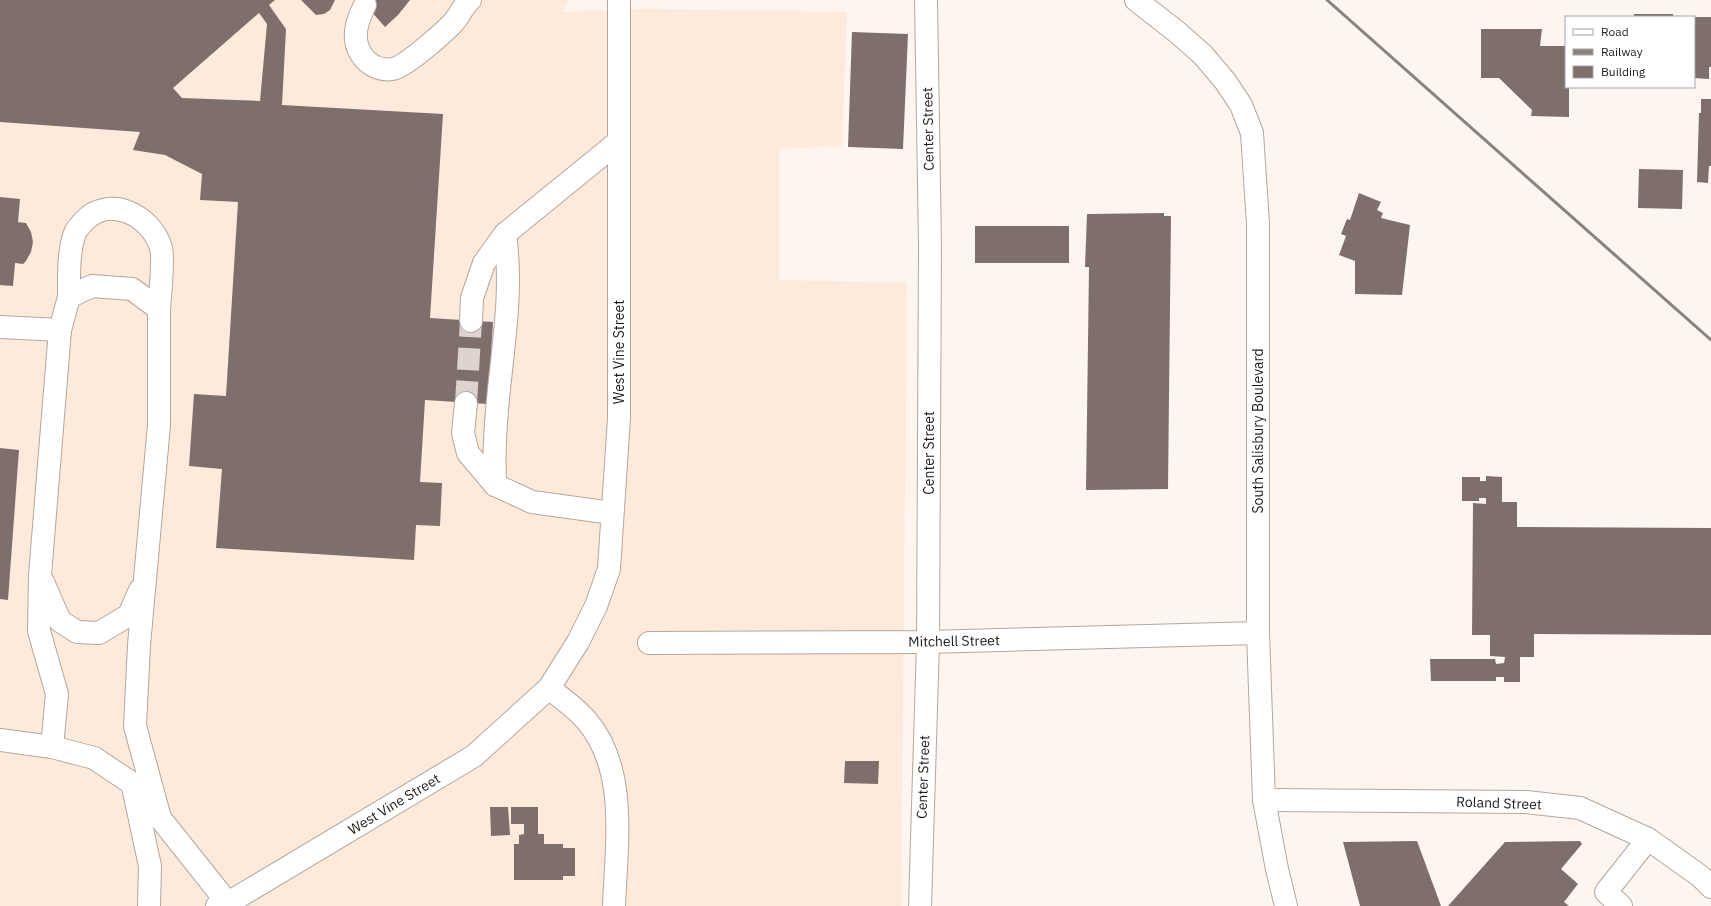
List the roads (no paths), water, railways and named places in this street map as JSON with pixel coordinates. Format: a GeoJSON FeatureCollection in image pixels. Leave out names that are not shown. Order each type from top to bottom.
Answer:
{"type":"FeatureCollection","features":[{"type":"Feature","properties":{"kind":"street"},"geometry":{"type":"LineString","coordinates":[[366,5],[357,22],[357,47],[366,61],[379,68],[394,69],[410,60],[452,24],[470,0]]}},
{"type":"Feature","properties":{"kind":"street","name":"West Vine Street"},"geometry":{"type":"LineString","coordinates":[[225,905],[474,756],[549,688],[578,642],[596,606],[609,569],[619,418],[619,0]]}},
{"type":"Feature","properties":{"kind":"street","name":"Center Street"},"geometry":{"type":"LineString","coordinates":[[920,906],[928,642],[930,246],[926,0]]}},
{"type":"Feature","properties":{"kind":"street","name":"South Salisbury Boulevard"},"geometry":{"type":"LineString","coordinates":[[1136,0],[1178,32],[1203,55],[1221,76],[1241,105],[1252,133],[1258,224],[1258,633],[1264,800],[1277,869],[1286,906]]}},
{"type":"Feature","properties":{"kind":"street"},"geometry":{"type":"LineString","coordinates":[[471,321],[472,298],[484,263],[505,234],[618,142]]}},
{"type":"Feature","properties":{"kind":"street"},"geometry":{"type":"LineString","coordinates":[[52,747],[57,694],[39,631],[40,575],[60,330],[69,297],[71,254],[75,232],[96,212],[127,211],[143,219],[156,237],[161,250],[159,309],[159,425],[140,645],[135,726],[160,818]]}},
{"type":"Feature","properties":{"kind":"street"},"geometry":{"type":"LineString","coordinates":[[495,485],[495,442],[507,307],[508,258],[505,234]]}},
{"type":"Feature","properties":{"kind":"street"},"geometry":{"type":"LineString","coordinates":[[69,297],[92,286],[132,289],[159,309]]}},
{"type":"Feature","properties":{"kind":"street"},"geometry":{"type":"LineString","coordinates":[[0,326],[60,330]]}},
{"type":"Feature","properties":{"kind":"street"},"geometry":{"type":"LineString","coordinates":[[466,402],[463,433],[468,453],[495,485],[532,502],[612,513]]}},
{"type":"Feature","properties":{"kind":"street"},"geometry":{"type":"LineString","coordinates":[[40,575],[60,621],[77,632],[99,633],[129,615],[146,575]]}},
{"type":"Feature","properties":{"kind":"street","name":"Mitchell Street"},"geometry":{"type":"LineString","coordinates":[[649,643],[928,642],[1258,633]]}},
{"type":"Feature","properties":{"kind":"street"},"geometry":{"type":"LineString","coordinates":[[549,688],[586,719],[603,745],[613,778],[616,813],[614,906]]}},
{"type":"Feature","properties":{"kind":"street"},"geometry":{"type":"LineString","coordinates":[[0,740],[52,747],[94,758],[133,784],[225,905]]}},
{"type":"Feature","properties":{"kind":"street"},"geometry":{"type":"LineString","coordinates":[[133,784],[150,866],[149,906]]}},
{"type":"Feature","properties":{"kind":"street","name":"Roland Street"},"geometry":{"type":"LineString","coordinates":[[1264,800],[1534,803],[1580,808],[1648,840],[1700,876],[1711,886]]}},
{"type":"Feature","properties":{"kind":"street"},"geometry":{"type":"LineString","coordinates":[[1621,906],[1606,892],[1648,840]]}},
{"type":"Feature","properties":{"kind":"tunnel"},"geometry":{"type":"LineString","coordinates":[[466,403],[471,321]]}},
{"type":"Feature","properties":{"kind":"railway"},"geometry":{"type":"LineString","coordinates":[[1327,0],[1711,340]]}}]}
